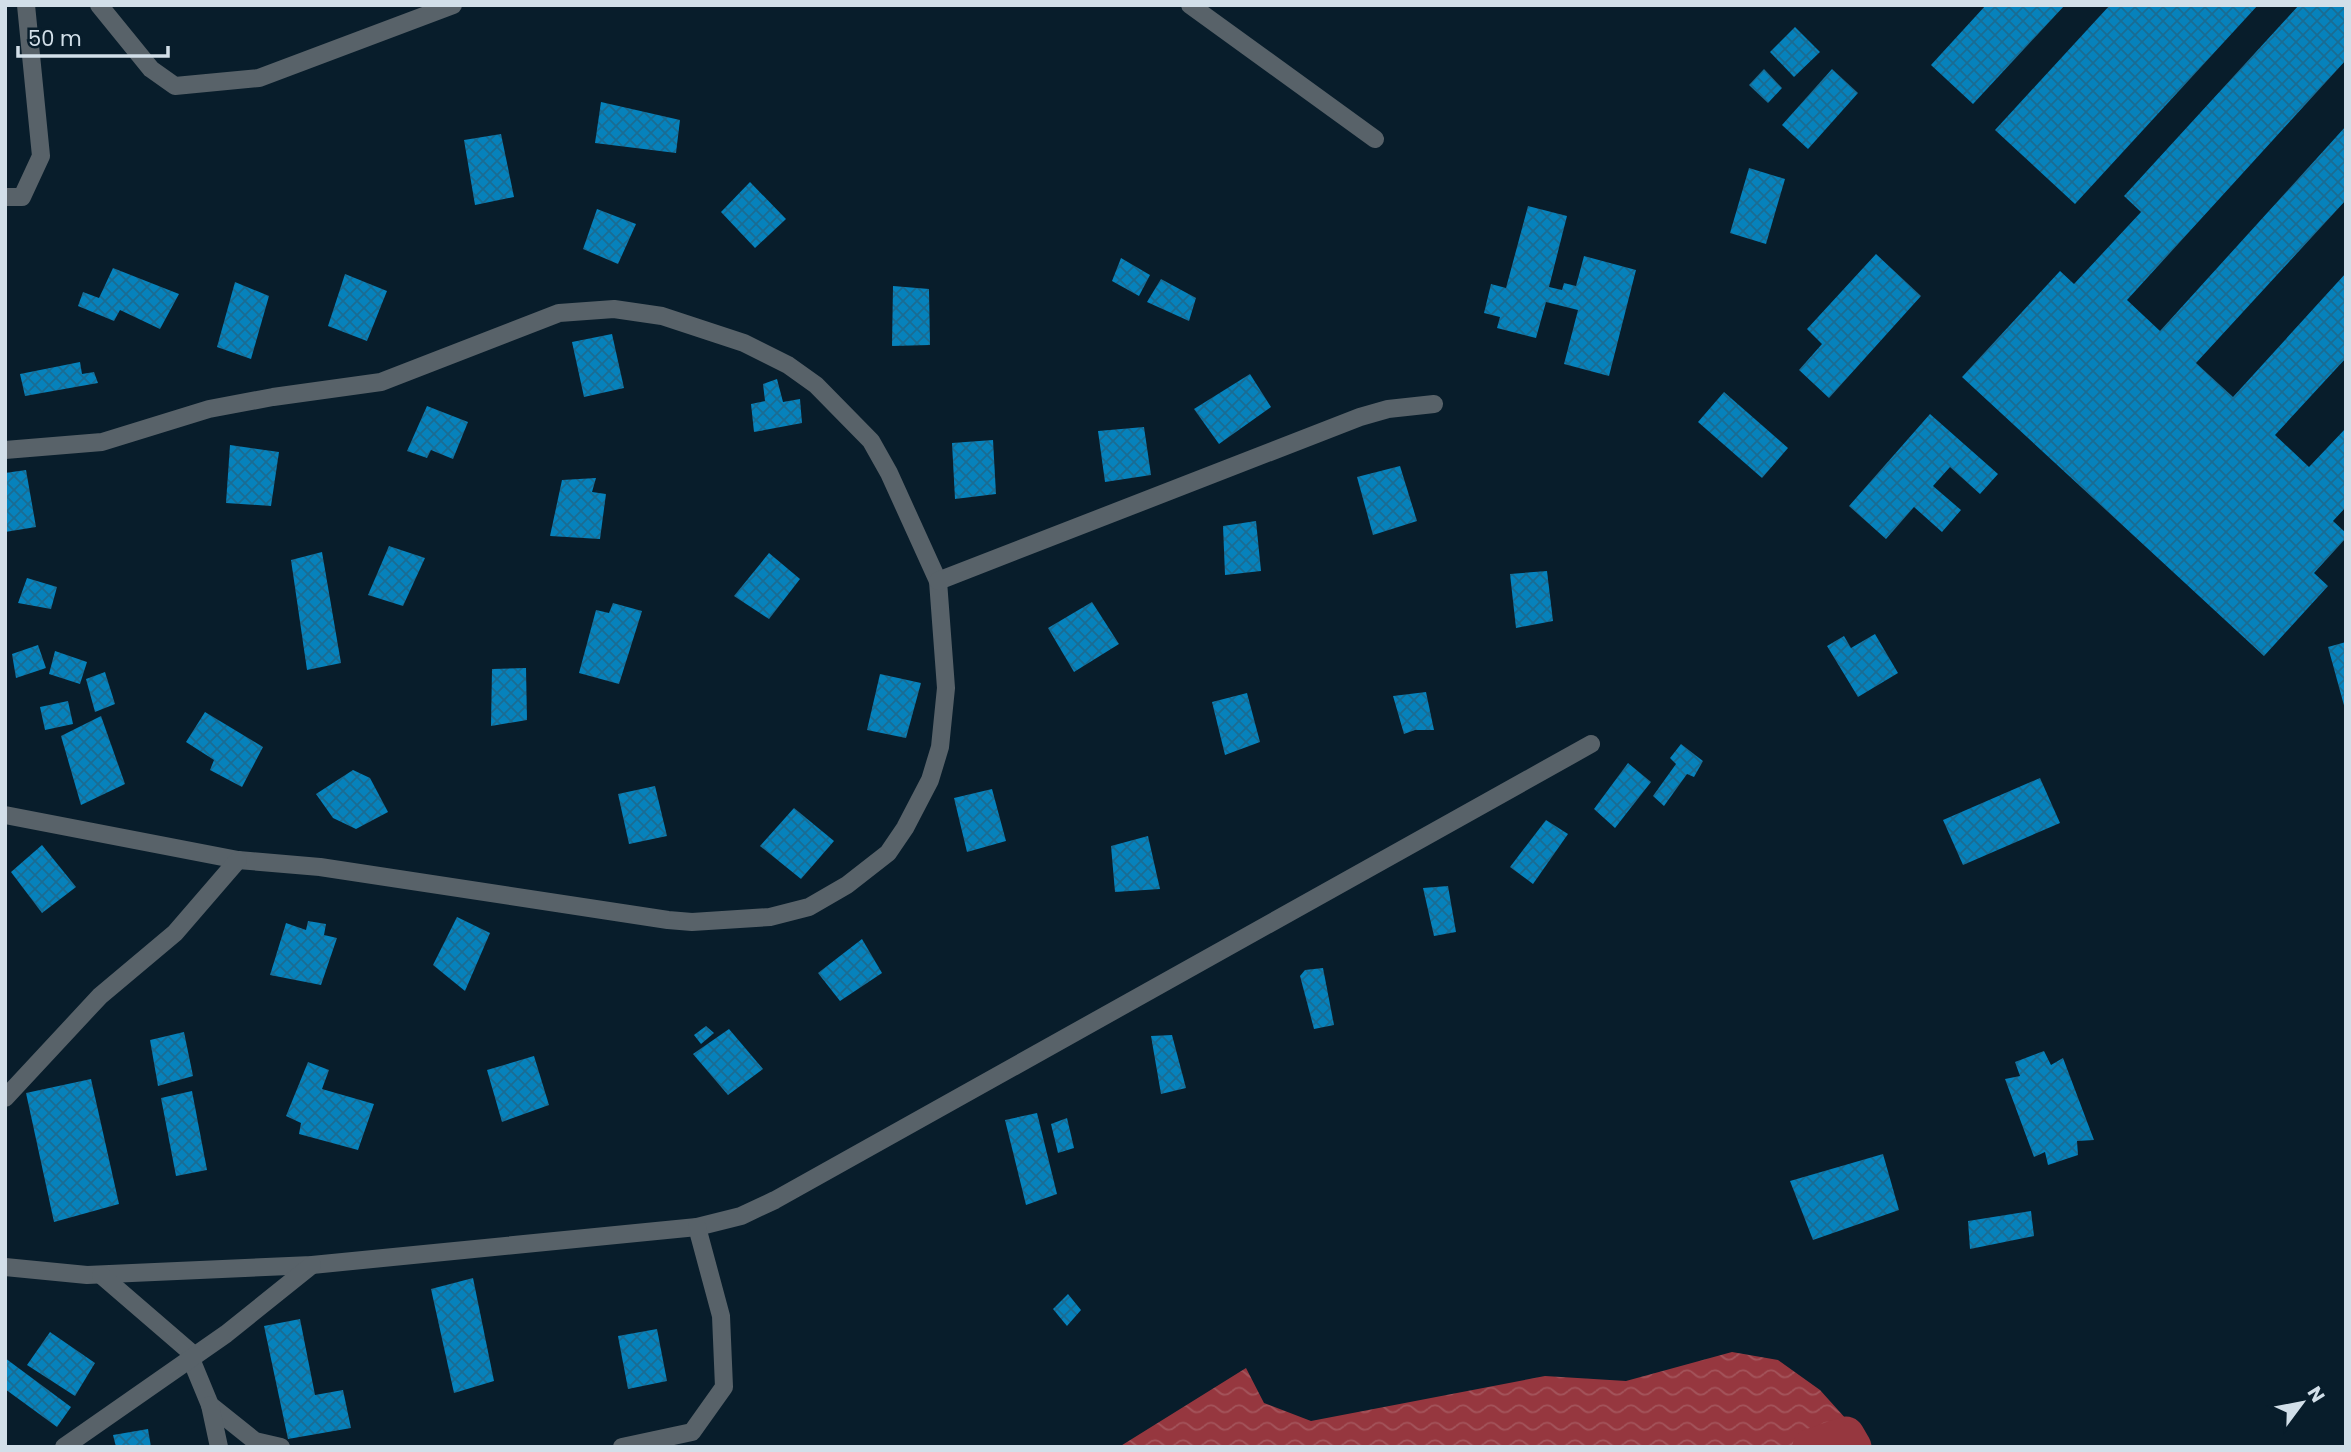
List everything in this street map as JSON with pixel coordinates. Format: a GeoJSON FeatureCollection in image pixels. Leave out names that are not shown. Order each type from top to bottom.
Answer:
{"type":"FeatureCollection","features":[{"type":"Feature","properties":{"kind":"street"},"geometry":{"type":"LineString","coordinates":[[5,197],[22,197],[41,156],[26,5]]}},
{"type":"Feature","properties":{"kind":"street"},"geometry":{"type":"LineString","coordinates":[[99,5],[152,69],[175,86],[260,78],[453,5]]}},
{"type":"Feature","properties":{"kind":"street"},"geometry":{"type":"LineString","coordinates":[[1190,5],[1375,139]]}},
{"type":"Feature","properties":{"kind":"street"},"geometry":{"type":"LineString","coordinates":[[5,450],[95,443],[209,409],[381,382],[559,313],[593,309],[642,312],[744,343],[788,365],[816,385],[871,441],[889,473],[937,581],[946,709],[940,747],[930,780],[915,811],[888,853],[847,885],[809,907],[769,917],[692,922],[320,867],[239,860],[5,815]]}},
{"type":"Feature","properties":{"kind":"street"},"geometry":{"type":"LineString","coordinates":[[937,581],[1360,417],[1434,404]]}},
{"type":"Feature","properties":{"kind":"street"},"geometry":{"type":"LineString","coordinates":[[5,1267],[101,1275],[312,1265],[697,1227],[741,1216],[775,1200],[1591,744]]}},
{"type":"Feature","properties":{"kind":"street"},"geometry":{"type":"LineString","coordinates":[[5,1098],[100,996],[175,933],[239,860]]}},
{"type":"Feature","properties":{"kind":"street"},"geometry":{"type":"LineString","coordinates":[[622,1447],[692,1432],[724,1387],[721,1317],[697,1227]]}},
{"type":"Feature","properties":{"kind":"street"},"geometry":{"type":"LineString","coordinates":[[64,1447],[193,1358],[312,1265]]}},
{"type":"Feature","properties":{"kind":"street"},"geometry":{"type":"LineString","coordinates":[[101,1275],[193,1358],[210,1405],[219,1447]]}},
{"type":"Feature","properties":{"kind":"street"},"geometry":{"type":"LineString","coordinates":[[210,1405],[255,1441],[281,1447]]}},
{"type":"Feature","properties":{"kind":"water"},"geometry":{"type":"Polygon","coordinates":[[[1732,1352],[1778,1360],[1820,1390],[1856,1430],[1825,1447],[1119,1447],[1246,1368],[1264,1403],[1311,1421],[1545,1376],[1626,1381],[1732,1352]]]}},
{"type":"Feature","properties":{"kind":"building"},"geometry":{"type":"Polygon","coordinates":[[[1986,5],[2065,5],[1973,104],[1931,65],[1986,5]]]}},
{"type":"Feature","properties":{"kind":"building"},"geometry":{"type":"Polygon","coordinates":[[[2110,5],[2258,5],[2075,204],[1995,130],[2110,5]]]}},
{"type":"Feature","properties":{"kind":"building"},"geometry":{"type":"Polygon","coordinates":[[[2299,5],[2346,5],[2346,60],[2127,300],[2160,331],[2346,126],[2346,200],[2196,363],[2233,397],[2346,273],[2346,358],[2275,435],[2309,467],[2346,428],[2346,507],[2333,521],[2346,533],[2346,538],[2314,573],[2328,586],[2264,656],[1962,377],[2060,271],[2074,284],[2141,212],[2124,196],[2299,5]]]}},
{"type":"Feature","properties":{"kind":"building"},"geometry":{"type":"Polygon","coordinates":[[[1795,27],[1820,52],[1794,77],[1770,52],[1795,27]]]}},
{"type":"Feature","properties":{"kind":"building"},"geometry":{"type":"Polygon","coordinates":[[[1764,69],[1782,88],[1768,103],[1749,85],[1764,69]]]}},
{"type":"Feature","properties":{"kind":"building"},"geometry":{"type":"Polygon","coordinates":[[[1832,69],[1858,93],[1808,149],[1782,125],[1832,69]]]}},
{"type":"Feature","properties":{"kind":"building"},"geometry":{"type":"Polygon","coordinates":[[[601,102],[680,120],[676,153],[595,143],[601,102]]]}},
{"type":"Feature","properties":{"kind":"building"},"geometry":{"type":"Polygon","coordinates":[[[501,134],[514,197],[475,205],[464,140],[501,134]]]}},
{"type":"Feature","properties":{"kind":"building"},"geometry":{"type":"Polygon","coordinates":[[[1749,168],[1785,179],[1766,244],[1730,233],[1749,168]]]}},
{"type":"Feature","properties":{"kind":"building"},"geometry":{"type":"Polygon","coordinates":[[[750,182],[786,219],[755,248],[721,212],[750,182]]]}},
{"type":"Feature","properties":{"kind":"building"},"geometry":{"type":"Polygon","coordinates":[[[1528,206],[1567,216],[1549,287],[1562,290],[1564,283],[1576,286],[1584,256],[1636,270],[1609,376],[1564,364],[1578,310],[1546,302],[1536,338],[1497,328],[1500,317],[1484,313],[1491,284],[1506,288],[1528,206]]]}},
{"type":"Feature","properties":{"kind":"building"},"geometry":{"type":"Polygon","coordinates":[[[597,209],[636,224],[618,264],[583,249],[597,209]]]}},
{"type":"Feature","properties":{"kind":"building"},"geometry":{"type":"Polygon","coordinates":[[[1876,254],[1921,296],[1829,398],[1799,370],[1822,344],[1807,329],[1876,254]]]}},
{"type":"Feature","properties":{"kind":"building"},"geometry":{"type":"Polygon","coordinates":[[[1121,258],[1150,275],[1139,296],[1112,281],[1121,258]]]}},
{"type":"Feature","properties":{"kind":"building"},"geometry":{"type":"Polygon","coordinates":[[[113,268],[179,294],[160,329],[120,310],[114,321],[78,306],[83,292],[99,298],[113,268]]]}},
{"type":"Feature","properties":{"kind":"building"},"geometry":{"type":"Polygon","coordinates":[[[345,274],[387,291],[367,341],[328,326],[345,274]]]}},
{"type":"Feature","properties":{"kind":"building"},"geometry":{"type":"Polygon","coordinates":[[[1161,279],[1196,298],[1189,321],[1147,302],[1161,279]]]}},
{"type":"Feature","properties":{"kind":"building"},"geometry":{"type":"Polygon","coordinates":[[[235,282],[269,296],[251,359],[217,347],[235,282]]]}},
{"type":"Feature","properties":{"kind":"building"},"geometry":{"type":"Polygon","coordinates":[[[893,286],[929,289],[930,345],[892,346],[893,286]]]}},
{"type":"Feature","properties":{"kind":"building"},"geometry":{"type":"Polygon","coordinates":[[[612,334],[624,388],[584,397],[572,342],[612,334]]]}},
{"type":"Feature","properties":{"kind":"building"},"geometry":{"type":"Polygon","coordinates":[[[80,362],[82,374],[94,372],[98,383],[25,396],[20,374],[80,362]]]}},
{"type":"Feature","properties":{"kind":"building"},"geometry":{"type":"Polygon","coordinates":[[[1250,374],[1271,407],[1219,444],[1194,409],[1250,374]]]}},
{"type":"Feature","properties":{"kind":"building"},"geometry":{"type":"Polygon","coordinates":[[[777,379],[783,402],[800,399],[802,423],[754,432],[751,404],[765,401],[763,384],[777,379]]]}},
{"type":"Feature","properties":{"kind":"building"},"geometry":{"type":"Polygon","coordinates":[[[1724,392],[1788,448],[1762,478],[1698,422],[1724,392]]]}},
{"type":"Feature","properties":{"kind":"building"},"geometry":{"type":"Polygon","coordinates":[[[427,406],[468,422],[453,459],[431,450],[427,458],[407,451],[427,406]]]}},
{"type":"Feature","properties":{"kind":"building"},"geometry":{"type":"Polygon","coordinates":[[[1930,414],[1998,474],[1980,494],[1950,467],[1933,486],[1961,510],[1942,532],[1914,507],[1886,539],[1849,506],[1930,414]]]}},
{"type":"Feature","properties":{"kind":"building"},"geometry":{"type":"Polygon","coordinates":[[[1144,427],[1151,475],[1105,482],[1098,431],[1144,427]]]}},
{"type":"Feature","properties":{"kind":"building"},"geometry":{"type":"Polygon","coordinates":[[[993,440],[996,494],[955,499],[952,443],[993,440]]]}},
{"type":"Feature","properties":{"kind":"building"},"geometry":{"type":"Polygon","coordinates":[[[230,445],[279,452],[271,506],[226,503],[230,445]]]}},
{"type":"Feature","properties":{"kind":"building"},"geometry":{"type":"Polygon","coordinates":[[[1400,466],[1417,521],[1373,535],[1357,477],[1400,466]]]}},
{"type":"Feature","properties":{"kind":"building"},"geometry":{"type":"Polygon","coordinates":[[[26,470],[36,527],[5,532],[5,473],[26,470]]]}},
{"type":"Feature","properties":{"kind":"building"},"geometry":{"type":"Polygon","coordinates":[[[596,478],[592,492],[606,494],[600,539],[550,536],[562,480],[596,478]]]}},
{"type":"Feature","properties":{"kind":"building"},"geometry":{"type":"Polygon","coordinates":[[[1256,521],[1261,571],[1225,575],[1223,526],[1256,521]]]}},
{"type":"Feature","properties":{"kind":"building"},"geometry":{"type":"Polygon","coordinates":[[[389,546],[425,558],[403,606],[368,595],[389,546]]]}},
{"type":"Feature","properties":{"kind":"building"},"geometry":{"type":"Polygon","coordinates":[[[322,552],[341,663],[307,670],[291,560],[322,552]]]}},
{"type":"Feature","properties":{"kind":"building"},"geometry":{"type":"Polygon","coordinates":[[[769,553],[800,579],[769,619],[734,596],[769,553]]]}},
{"type":"Feature","properties":{"kind":"building"},"geometry":{"type":"Polygon","coordinates":[[[1547,571],[1553,621],[1516,628],[1510,574],[1547,571]]]}},
{"type":"Feature","properties":{"kind":"building"},"geometry":{"type":"Polygon","coordinates":[[[27,578],[57,587],[51,609],[18,603],[27,578]]]}},
{"type":"Feature","properties":{"kind":"building"},"geometry":{"type":"Polygon","coordinates":[[[1092,602],[1119,644],[1074,672],[1048,628],[1092,602]]]}},
{"type":"Feature","properties":{"kind":"building"},"geometry":{"type":"Polygon","coordinates":[[[613,603],[642,611],[619,684],[579,673],[596,610],[609,613],[613,603]]]}},
{"type":"Feature","properties":{"kind":"building"},"geometry":{"type":"Polygon","coordinates":[[[1875,634],[1898,673],[1858,697],[1827,646],[1844,636],[1851,648],[1875,634]]]}},
{"type":"Feature","properties":{"kind":"building"},"geometry":{"type":"Polygon","coordinates":[[[2346,642],[2346,709],[2345,709],[2328,647],[2346,642]]]}},
{"type":"Feature","properties":{"kind":"building"},"geometry":{"type":"Polygon","coordinates":[[[38,645],[46,668],[16,678],[12,654],[38,645]]]}},
{"type":"Feature","properties":{"kind":"building"},"geometry":{"type":"Polygon","coordinates":[[[55,651],[87,662],[80,684],[49,674],[55,651]]]}},
{"type":"Feature","properties":{"kind":"building"},"geometry":{"type":"Polygon","coordinates":[[[526,668],[527,720],[491,726],[492,669],[526,668]]]}},
{"type":"Feature","properties":{"kind":"building"},"geometry":{"type":"Polygon","coordinates":[[[105,672],[115,704],[95,712],[86,679],[105,672]]]}},
{"type":"Feature","properties":{"kind":"building"},"geometry":{"type":"Polygon","coordinates":[[[880,674],[921,683],[906,738],[867,730],[880,674]]]}},
{"type":"Feature","properties":{"kind":"building"},"geometry":{"type":"Polygon","coordinates":[[[1426,692],[1434,730],[1415,730],[1404,734],[1393,696],[1426,692]]]}},
{"type":"Feature","properties":{"kind":"building"},"geometry":{"type":"Polygon","coordinates":[[[1247,693],[1260,742],[1225,755],[1212,702],[1247,693]]]}},
{"type":"Feature","properties":{"kind":"building"},"geometry":{"type":"Polygon","coordinates":[[[68,701],[73,724],[45,730],[40,707],[68,701]]]}},
{"type":"Feature","properties":{"kind":"building"},"geometry":{"type":"Polygon","coordinates":[[[205,712],[263,747],[242,787],[210,770],[214,760],[186,742],[205,712]]]}},
{"type":"Feature","properties":{"kind":"building"},"geometry":{"type":"Polygon","coordinates":[[[101,716],[125,784],[81,805],[61,736],[101,716]]]}},
{"type":"Feature","properties":{"kind":"building"},"geometry":{"type":"Polygon","coordinates":[[[1681,744],[1703,761],[1694,777],[1687,774],[1664,806],[1653,796],[1676,764],[1670,758],[1681,744]]]}},
{"type":"Feature","properties":{"kind":"building"},"geometry":{"type":"Polygon","coordinates":[[[1628,763],[1651,782],[1615,828],[1594,809],[1628,763]]]}},
{"type":"Feature","properties":{"kind":"building"},"geometry":{"type":"Polygon","coordinates":[[[353,770],[370,778],[388,812],[356,829],[333,818],[316,794],[353,770]]]}},
{"type":"Feature","properties":{"kind":"building"},"geometry":{"type":"Polygon","coordinates":[[[2040,778],[2060,823],[1963,865],[1943,820],[2040,778]]]}},
{"type":"Feature","properties":{"kind":"building"},"geometry":{"type":"Polygon","coordinates":[[[655,786],[667,836],[629,844],[618,794],[655,786]]]}},
{"type":"Feature","properties":{"kind":"building"},"geometry":{"type":"Polygon","coordinates":[[[992,789],[1006,841],[967,852],[954,798],[992,789]]]}},
{"type":"Feature","properties":{"kind":"building"},"geometry":{"type":"Polygon","coordinates":[[[794,808],[834,841],[801,879],[760,846],[794,808]]]}},
{"type":"Feature","properties":{"kind":"building"},"geometry":{"type":"Polygon","coordinates":[[[1546,820],[1568,834],[1533,884],[1510,867],[1546,820]]]}},
{"type":"Feature","properties":{"kind":"building"},"geometry":{"type":"Polygon","coordinates":[[[1148,836],[1160,889],[1115,892],[1111,846],[1148,836]]]}},
{"type":"Feature","properties":{"kind":"building"},"geometry":{"type":"Polygon","coordinates":[[[42,845],[76,887],[42,913],[11,872],[42,845]]]}},
{"type":"Feature","properties":{"kind":"building"},"geometry":{"type":"Polygon","coordinates":[[[1448,886],[1456,932],[1434,936],[1423,888],[1448,886]]]}},
{"type":"Feature","properties":{"kind":"building"},"geometry":{"type":"Polygon","coordinates":[[[457,917],[490,933],[465,991],[433,965],[457,917]]]}},
{"type":"Feature","properties":{"kind":"building"},"geometry":{"type":"Polygon","coordinates":[[[308,921],[326,924],[324,935],[337,938],[321,985],[270,975],[286,923],[306,930],[308,921]]]}},
{"type":"Feature","properties":{"kind":"building"},"geometry":{"type":"Polygon","coordinates":[[[862,939],[882,973],[840,1001],[818,973],[862,939]]]}},
{"type":"Feature","properties":{"kind":"building"},"geometry":{"type":"Polygon","coordinates":[[[1323,968],[1334,1025],[1314,1029],[1300,976],[1305,970],[1323,968]]]}},
{"type":"Feature","properties":{"kind":"building"},"geometry":{"type":"Polygon","coordinates":[[[706,1026],[714,1033],[701,1044],[694,1035],[706,1026]]]}},
{"type":"Feature","properties":{"kind":"building"},"geometry":{"type":"Polygon","coordinates":[[[729,1029],[763,1069],[728,1095],[693,1054],[729,1029]]]}},
{"type":"Feature","properties":{"kind":"building"},"geometry":{"type":"Polygon","coordinates":[[[184,1032],[193,1076],[158,1086],[150,1040],[184,1032]]]}},
{"type":"Feature","properties":{"kind":"building"},"geometry":{"type":"Polygon","coordinates":[[[1172,1035],[1186,1088],[1161,1094],[1151,1036],[1172,1035]]]}},
{"type":"Feature","properties":{"kind":"building"},"geometry":{"type":"Polygon","coordinates":[[[2044,1051],[2051,1065],[2063,1058],[2094,1140],[2077,1141],[2078,1155],[2048,1165],[2045,1152],[2034,1157],[2005,1079],[2020,1076],[2015,1062],[2044,1051]]]}},
{"type":"Feature","properties":{"kind":"building"},"geometry":{"type":"Polygon","coordinates":[[[534,1056],[549,1105],[502,1122],[487,1070],[534,1056]]]}},
{"type":"Feature","properties":{"kind":"building"},"geometry":{"type":"Polygon","coordinates":[[[308,1062],[329,1070],[322,1089],[374,1104],[358,1150],[299,1134],[301,1123],[286,1116],[308,1062]]]}},
{"type":"Feature","properties":{"kind":"building"},"geometry":{"type":"Polygon","coordinates":[[[91,1079],[119,1204],[54,1222],[26,1093],[91,1079]]]}},
{"type":"Feature","properties":{"kind":"building"},"geometry":{"type":"Polygon","coordinates":[[[192,1091],[207,1170],[176,1176],[161,1098],[192,1091]]]}},
{"type":"Feature","properties":{"kind":"building"},"geometry":{"type":"Polygon","coordinates":[[[1037,1113],[1057,1194],[1026,1205],[1005,1120],[1037,1113]]]}},
{"type":"Feature","properties":{"kind":"building"},"geometry":{"type":"Polygon","coordinates":[[[1067,1118],[1074,1148],[1058,1153],[1051,1124],[1067,1118]]]}},
{"type":"Feature","properties":{"kind":"building"},"geometry":{"type":"Polygon","coordinates":[[[1883,1154],[1899,1210],[1813,1240],[1790,1181],[1883,1154]]]}},
{"type":"Feature","properties":{"kind":"building"},"geometry":{"type":"Polygon","coordinates":[[[2031,1211],[2034,1236],[1970,1249],[1968,1221],[2031,1211]]]}},
{"type":"Feature","properties":{"kind":"building"},"geometry":{"type":"Polygon","coordinates":[[[473,1278],[494,1381],[454,1393],[431,1289],[473,1278]]]}},
{"type":"Feature","properties":{"kind":"building"},"geometry":{"type":"Polygon","coordinates":[[[1068,1294],[1081,1310],[1067,1326],[1053,1309],[1068,1294]]]}},
{"type":"Feature","properties":{"kind":"building"},"geometry":{"type":"Polygon","coordinates":[[[300,1319],[315,1395],[343,1390],[351,1428],[288,1439],[264,1326],[300,1319]]]}},
{"type":"Feature","properties":{"kind":"building"},"geometry":{"type":"Polygon","coordinates":[[[657,1329],[667,1381],[628,1389],[618,1336],[657,1329]]]}},
{"type":"Feature","properties":{"kind":"building"},"geometry":{"type":"Polygon","coordinates":[[[50,1332],[95,1363],[75,1396],[27,1365],[50,1332]]]}},
{"type":"Feature","properties":{"kind":"building"},"geometry":{"type":"Polygon","coordinates":[[[5,1358],[71,1407],[57,1427],[5,1389],[5,1358]]]}},
{"type":"Feature","properties":{"kind":"building"},"geometry":{"type":"Polygon","coordinates":[[[148,1429],[151,1447],[116,1447],[113,1435],[148,1429]]]}},
{"type":"Feature","properties":{"kind":"waterway"},"geometry":{"type":"LineString","coordinates":[[1811,1447],[1846,1435],[1853,1447]]}}]}
